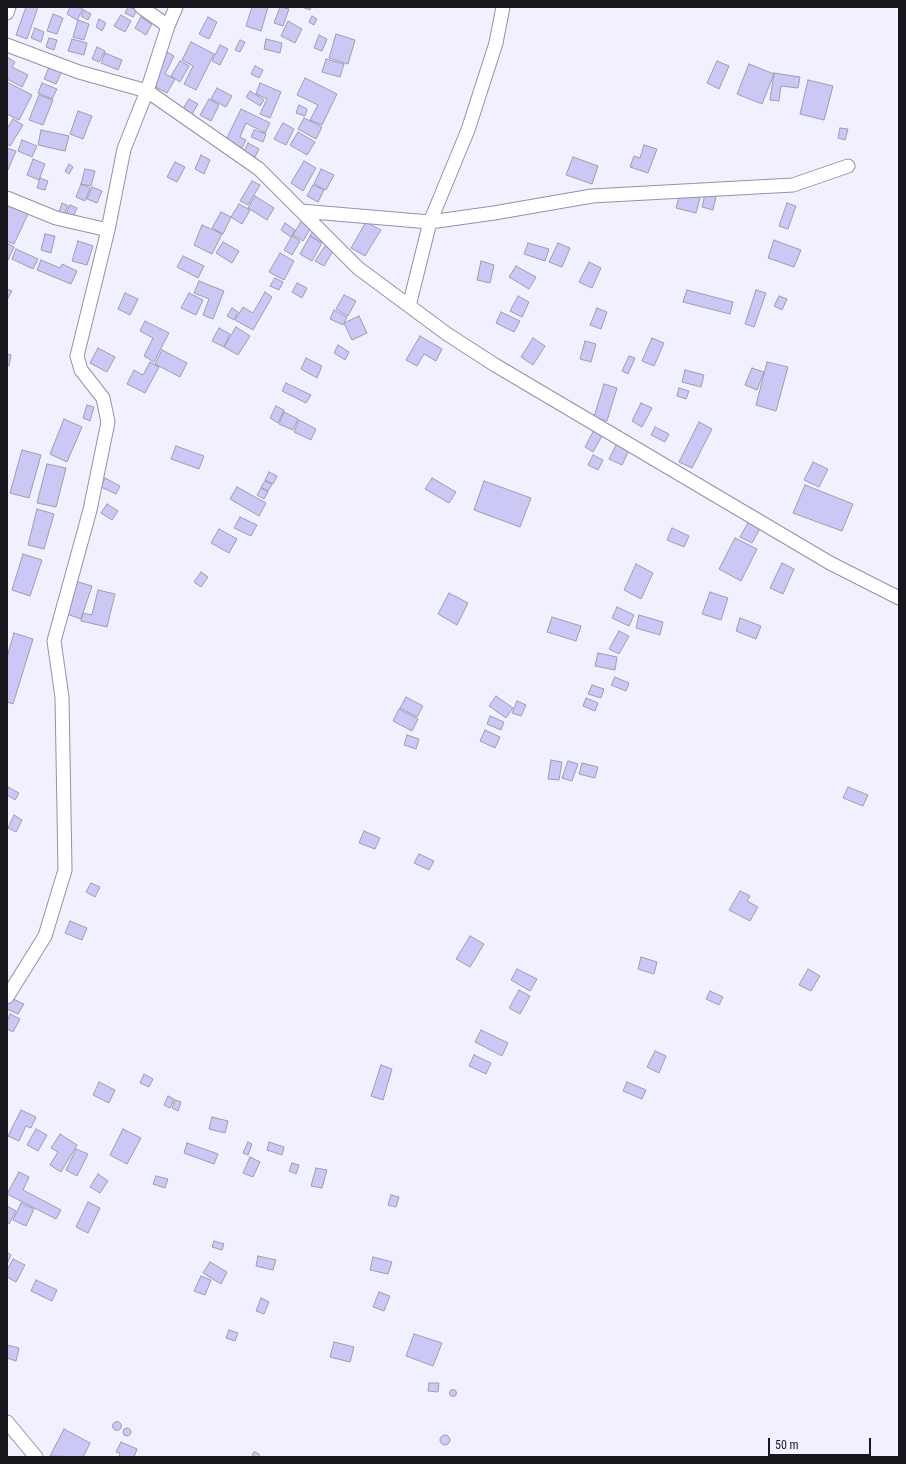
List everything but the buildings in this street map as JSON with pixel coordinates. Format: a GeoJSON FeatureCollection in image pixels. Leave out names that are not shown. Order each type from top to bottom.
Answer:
{"type":"FeatureCollection","features":[{"type":"Feature","properties":{"kind":"street"},"geometry":{"type":"LineString","coordinates":[[7,13],[9,7]]}},
{"type":"Feature","properties":{"kind":"street"},"geometry":{"type":"LineString","coordinates":[[141,7],[168,26]]}},
{"type":"Feature","properties":{"kind":"street"},"geometry":{"type":"LineString","coordinates":[[7,997],[45,936],[65,870],[62,697],[54,641],[90,510],[108,422],[104,398],[81,370],[77,356],[108,230],[124,149],[147,91],[168,26],[176,7]]}},
{"type":"Feature","properties":{"kind":"street"},"geometry":{"type":"LineString","coordinates":[[409,306],[430,222],[468,130],[496,43],[503,7]]}},
{"type":"Feature","properties":{"kind":"street"},"geometry":{"type":"LineString","coordinates":[[7,45],[79,72],[147,91],[259,169],[358,268],[447,334],[495,366],[830,563],[899,598]]}},
{"type":"Feature","properties":{"kind":"street"},"geometry":{"type":"LineString","coordinates":[[301,211],[430,222],[494,213],[592,196],[793,185],[848,166]]}},
{"type":"Feature","properties":{"kind":"street"},"geometry":{"type":"LineString","coordinates":[[7,198],[56,218],[108,230]]}},
{"type":"Feature","properties":{"kind":"street"},"geometry":{"type":"LineString","coordinates":[[7,1422],[36,1457]]}}]}
